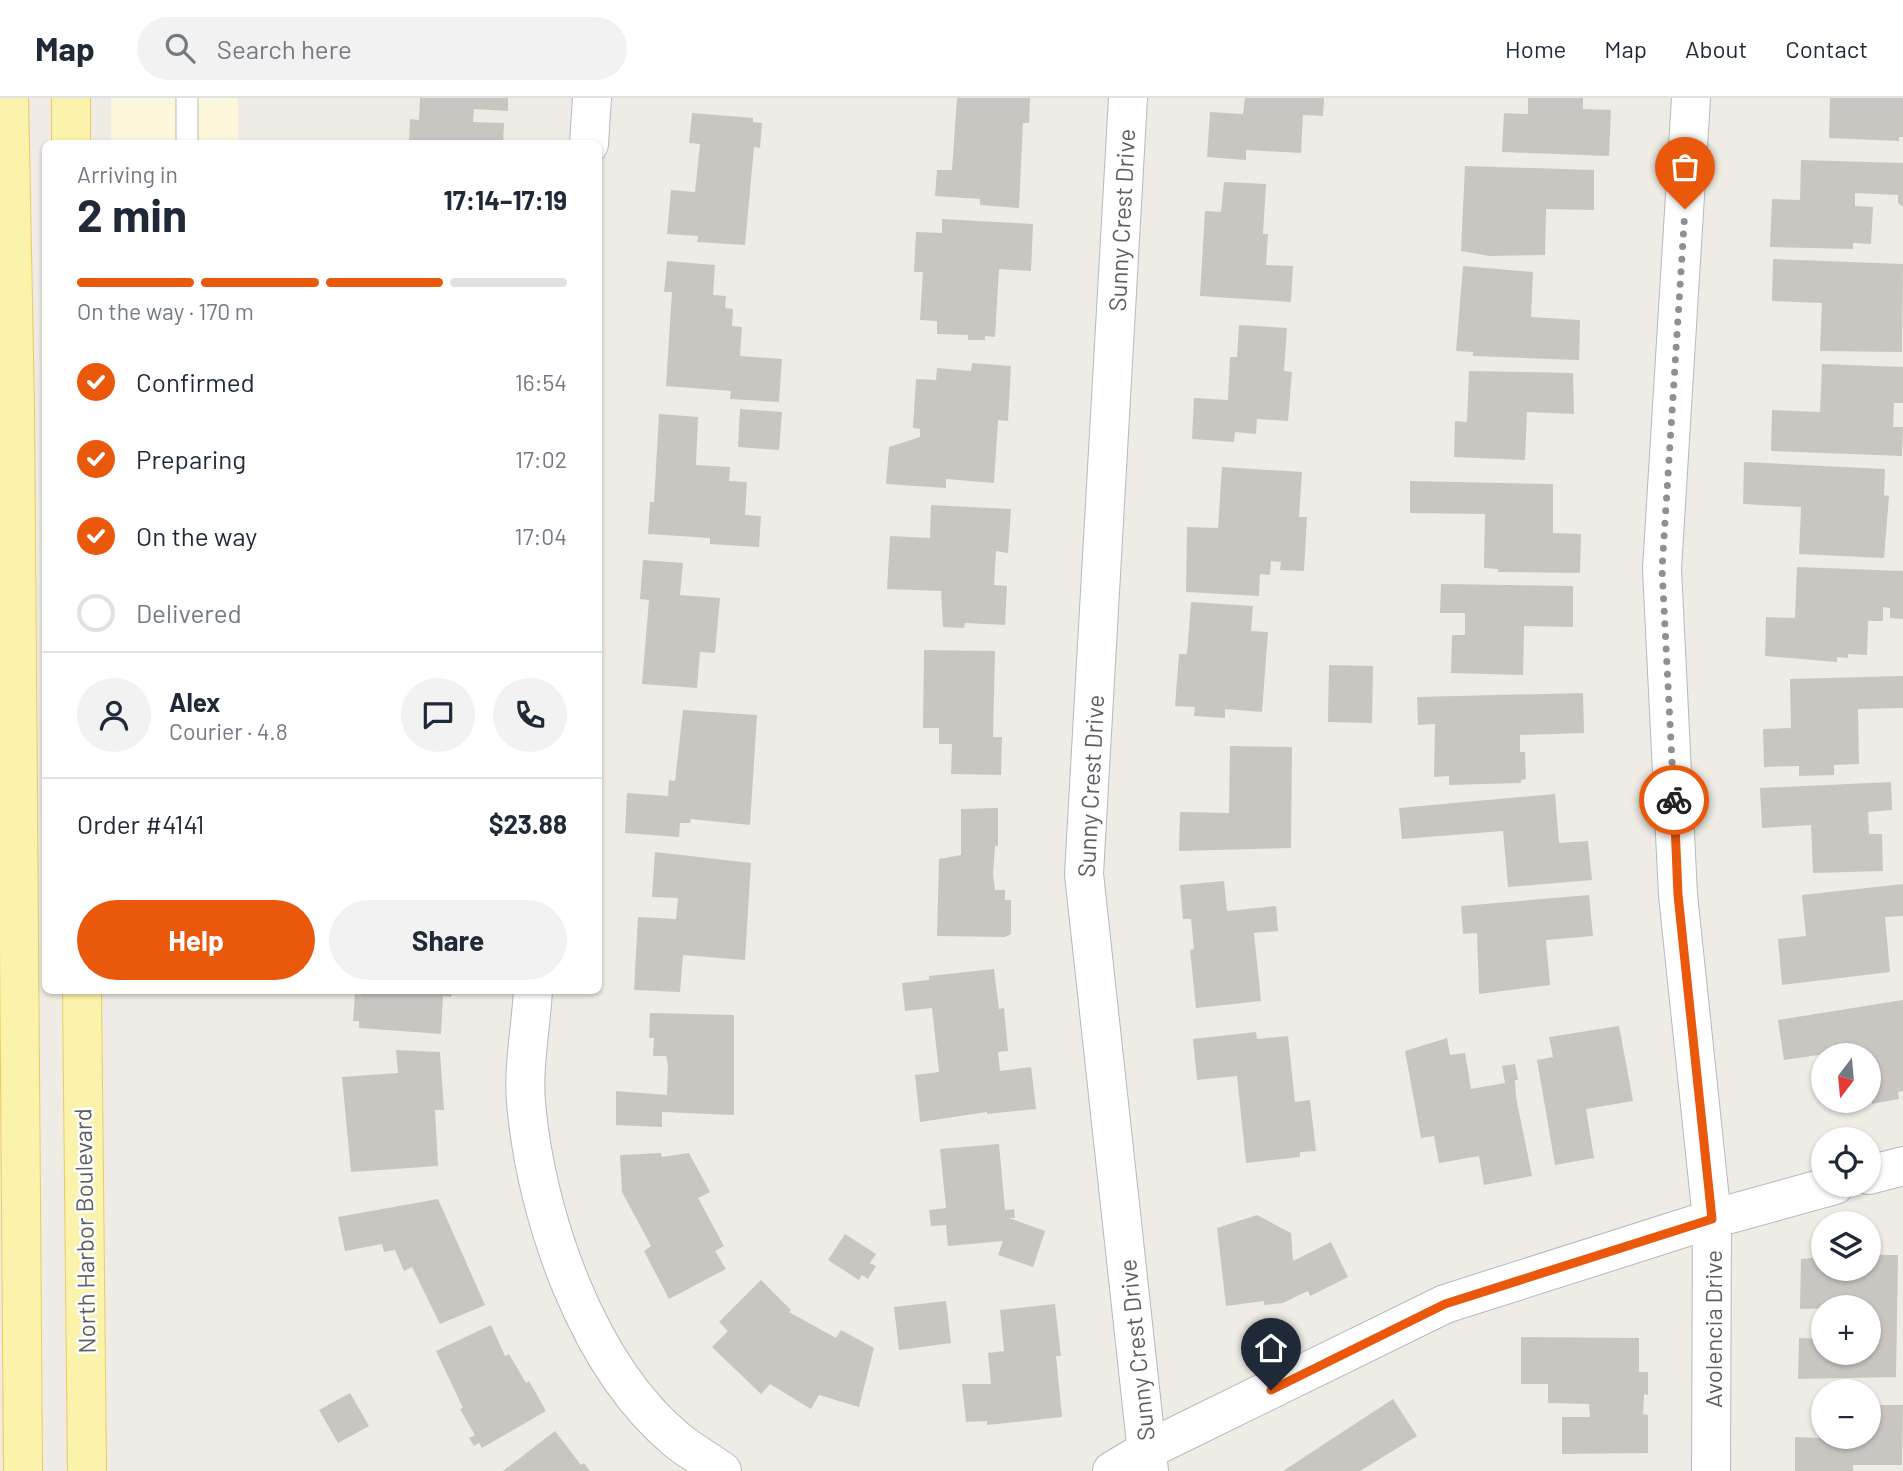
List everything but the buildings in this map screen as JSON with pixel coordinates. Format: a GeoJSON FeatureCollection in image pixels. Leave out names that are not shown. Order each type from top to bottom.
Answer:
{"type":"FeatureCollection","features":[{"type":"Feature","properties":{"kind":"main road"},"geometry":{"type":"LineString","coordinates":[[9,98],[5,146],[15,421],[10,1312],[23,1471]]}},
{"type":"Feature","properties":{"kind":"main road"},"geometry":{"type":"LineString","coordinates":[[71,98],[71,140]]}},
{"type":"Feature","properties":{"kind":"main road","name":"North Harbor Boulevard"},"geometry":{"type":"LineString","coordinates":[[82,994],[87,1471]]}},
{"type":"Feature","properties":{"kind":"street"},"geometry":{"type":"LineString","coordinates":[[589,140],[592,98]]}},
{"type":"Feature","properties":{"kind":"street","name":"Sunny Crest Drive"},"geometry":{"type":"LineString","coordinates":[[1128,98],[1084,874],[1148,1461]]}},
{"type":"Feature","properties":{"kind":"street","name":"Avolencia Drive"},"geometry":{"type":"LineString","coordinates":[[1691,98],[1662,569],[1678,895],[1712,1219],[1712,1471]]}},
{"type":"Feature","properties":{"kind":"street"},"geometry":{"type":"LineString","coordinates":[[533,994],[526,1099],[536,1181],[557,1253],[589,1320],[625,1383],[677,1441],[723,1471]]}},
{"type":"Feature","properties":{"kind":"street"},"geometry":{"type":"LineString","coordinates":[[1881,1172],[1903,1166]]}},
{"type":"Feature","properties":{"kind":"street"},"geometry":{"type":"LineString","coordinates":[[1112,1471],[1148,1461],[1445,1304],[1712,1219],[1811,1192]]}},
{"type":"Feature","properties":{"kind":"lane"},"geometry":{"type":"LineString","coordinates":[[187,98],[187,140]]}},
{"type":"Feature","properties":{"kind":"shaded area"},"geometry":{"type":"Polygon","coordinates":[[[111,98],[238,98],[238,140],[111,140],[111,98]]]}},
{"type":"Feature","properties":{"kind":"way so far"},"geometry":{"type":"LineString","coordinates":[[1674,800],[1662,569],[1685,209]]}},
{"type":"Feature","properties":{"kind":"route"},"geometry":{"type":"LineString","coordinates":[[1271,1390],[1445,1304],[1712,1219],[1678,895],[1674,800]]}}]}
